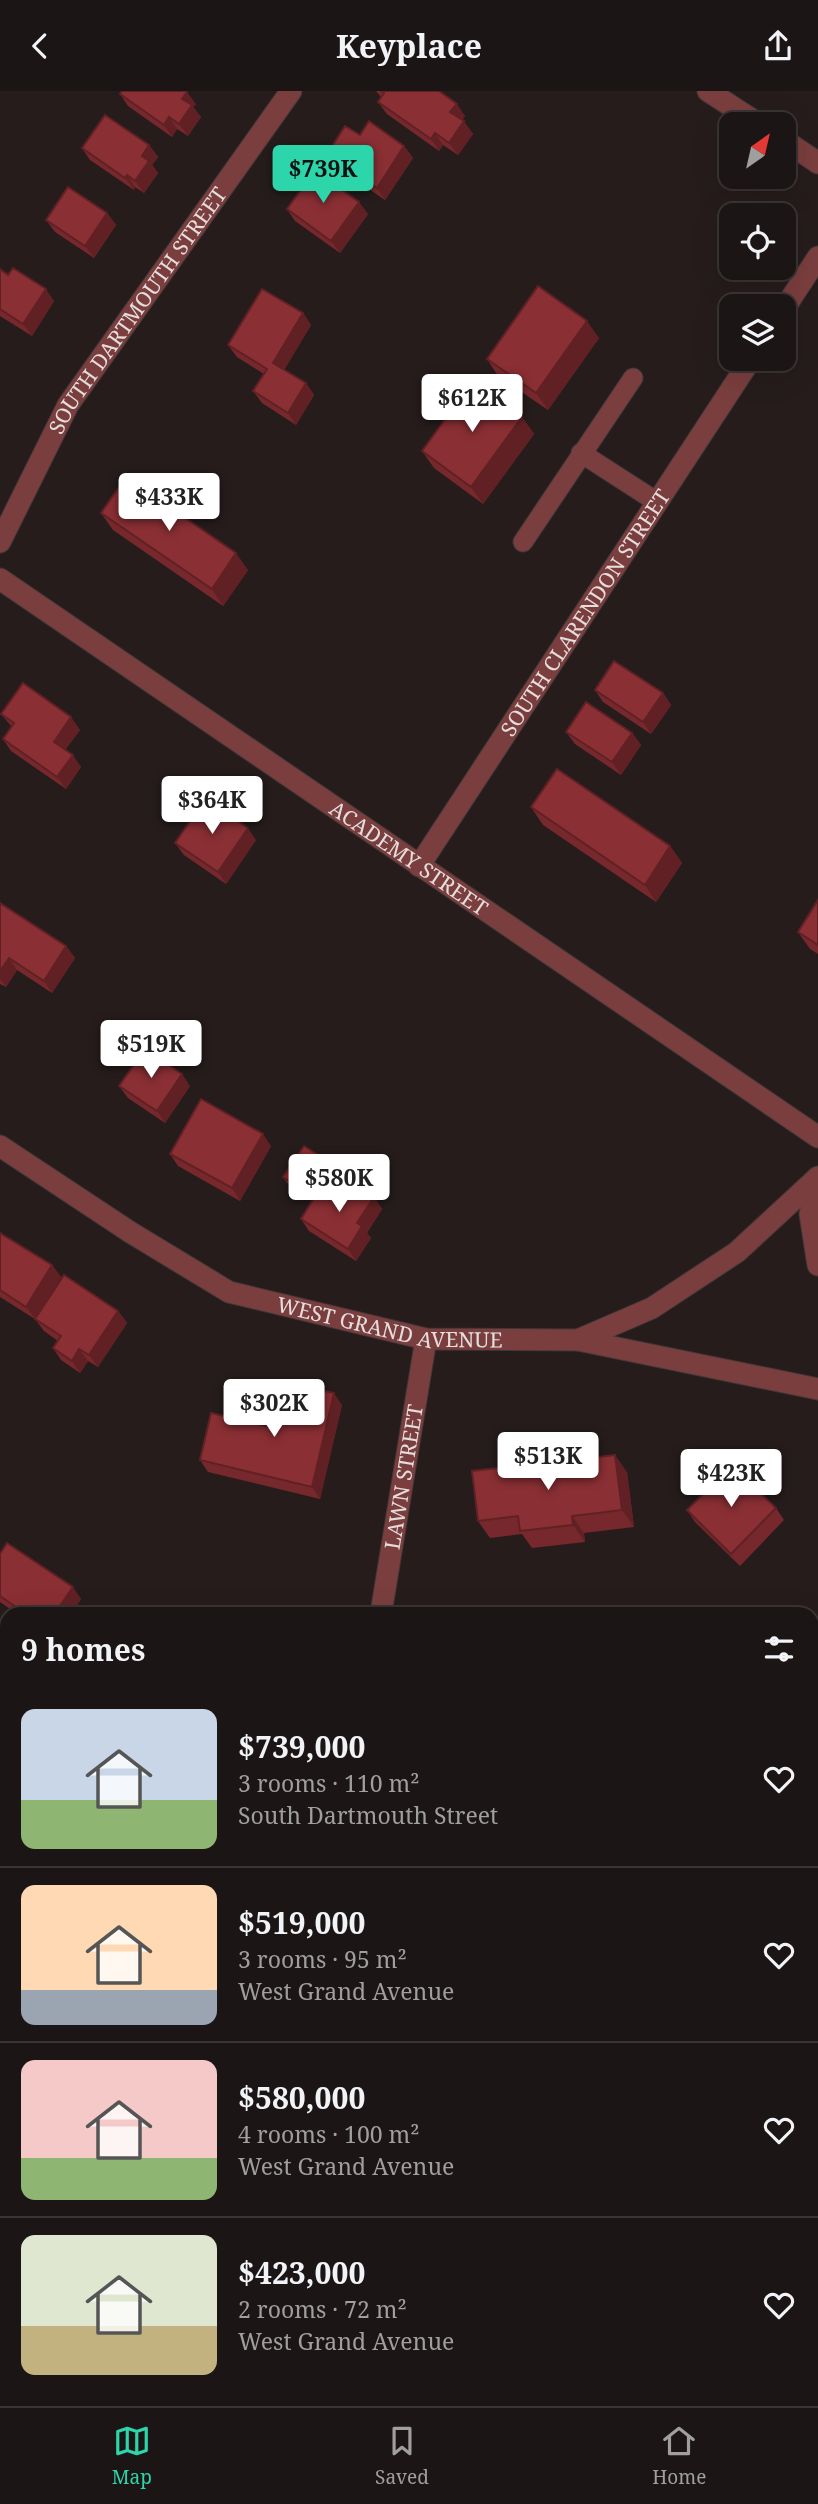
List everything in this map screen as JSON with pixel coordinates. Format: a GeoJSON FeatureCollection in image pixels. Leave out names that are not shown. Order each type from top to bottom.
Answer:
{"type":"FeatureCollection","features":[{"type":"Feature","properties":{"kind":"street","name":"SOUTH DARTMOUTH STREET"},"geometry":{"type":"LineString","coordinates":[[0,542],[68,405],[291,91]]}},
{"type":"Feature","properties":{"kind":"street"},"geometry":{"type":"LineString","coordinates":[[708,91],[740,112]]}},
{"type":"Feature","properties":{"kind":"street"},"geometry":{"type":"LineString","coordinates":[[796,148],[818,163]]}},
{"type":"Feature","properties":{"kind":"street"},"geometry":{"type":"LineString","coordinates":[[794,294],[818,257]]}},
{"type":"Feature","properties":{"kind":"street","name":"SOUTH CLARENDON STREET"},"geometry":{"type":"LineString","coordinates":[[419,866],[743,371]]}},
{"type":"Feature","properties":{"kind":"street","name":"ACADEMY STREET"},"geometry":{"type":"LineString","coordinates":[[0,579],[818,1137]]}},
{"type":"Feature","properties":{"kind":"street","name":"WEST GRAND AVENUE"},"geometry":{"type":"LineString","coordinates":[[0,1146],[130,1232],[229,1292],[426,1339],[578,1340],[818,1389]]}},
{"type":"Feature","properties":{"kind":"street"},"geometry":{"type":"LineString","coordinates":[[818,1178],[810,1214],[818,1265]]}},
{"type":"Feature","properties":{"kind":"street"},"geometry":{"type":"LineString","coordinates":[[578,1340],[652,1308],[737,1252],[818,1178]]}},
{"type":"Feature","properties":{"kind":"street","name":"LAWN STREET"},"geometry":{"type":"LineString","coordinates":[[382,1607],[426,1339]]}},
{"type":"Feature","properties":{"kind":"lane"},"geometry":{"type":"LineString","coordinates":[[523,542],[633,378]]}},
{"type":"Feature","properties":{"kind":"lane"},"geometry":{"type":"LineString","coordinates":[[582,453],[657,502]]}},
{"type":"Feature","properties":{"kind":"building"},"geometry":{"type":"Polygon","coordinates":[[[122,91],[186,91],[182,99],[192,105],[179,124],[169,117],[164,125],[120,94],[122,91]]]}},
{"type":"Feature","properties":{"kind":"building"},"geometry":{"type":"Polygon","coordinates":[[[381,91],[439,91],[457,104],[450,112],[464,121],[449,143],[435,133],[431,139],[378,102],[384,93],[381,91]]]}},
{"type":"Feature","properties":{"kind":"building"},"geometry":{"type":"Polygon","coordinates":[[[105,115],[149,145],[142,156],[149,161],[135,181],[127,175],[125,178],[82,148],[105,115]]]}},
{"type":"Feature","properties":{"kind":"building"},"geometry":{"type":"Polygon","coordinates":[[[369,121],[404,146],[377,188],[339,163],[344,156],[331,148],[345,126],[360,135],[369,121]]]}},
{"type":"Feature","properties":{"kind":"building"},"geometry":{"type":"Polygon","coordinates":[[[315,170],[359,202],[331,241],[287,209],[315,170]]]}},
{"type":"Feature","properties":{"kind":"building"},"geometry":{"type":"Polygon","coordinates":[[[68,187],[107,213],[85,246],[46,220],[68,187]]]}},
{"type":"Feature","properties":{"kind":"building"},"geometry":{"type":"Polygon","coordinates":[[[13,268],[46,289],[23,324],[0,309],[0,269],[8,275],[13,268]]]}},
{"type":"Feature","properties":{"kind":"building"},"geometry":{"type":"Polygon","coordinates":[[[538,286],[587,321],[536,393],[487,359],[538,286]]]}},
{"type":"Feature","properties":{"kind":"building"},"geometry":{"type":"Polygon","coordinates":[[[262,289],[303,313],[273,363],[306,383],[288,413],[253,391],[267,369],[228,345],[262,289]]]}},
{"type":"Feature","properties":{"kind":"building"},"geometry":{"type":"Polygon","coordinates":[[[473,381],[522,417],[471,487],[422,451],[473,381]]]}},
{"type":"Feature","properties":{"kind":"building"},"geometry":{"type":"Polygon","coordinates":[[[126,477],[236,553],[212,589],[101,513],[126,477]]]}},
{"type":"Feature","properties":{"kind":"building"},"geometry":{"type":"Polygon","coordinates":[[[614,661],[663,693],[643,722],[595,690],[614,661]]]}},
{"type":"Feature","properties":{"kind":"building"},"geometry":{"type":"Polygon","coordinates":[[[23,683],[71,717],[54,742],[73,755],[57,777],[3,739],[14,723],[1,714],[23,683]]]}},
{"type":"Feature","properties":{"kind":"building"},"geometry":{"type":"Polygon","coordinates":[[[586,702],[632,733],[612,762],[566,732],[586,702]]]}},
{"type":"Feature","properties":{"kind":"building"},"geometry":{"type":"Polygon","coordinates":[[[557,769],[670,846],[645,885],[531,807],[557,769]]]}},
{"type":"Feature","properties":{"kind":"building"},"geometry":{"type":"Polygon","coordinates":[[[205,799],[248,828],[218,872],[175,843],[205,799]]]}},
{"type":"Feature","properties":{"kind":"building"},"geometry":{"type":"Polygon","coordinates":[[[818,900],[818,945],[798,932],[818,900]]]}},
{"type":"Feature","properties":{"kind":"building"},"geometry":{"type":"Polygon","coordinates":[[[0,903],[66,946],[44,981],[9,958],[0,971],[0,903]]]}},
{"type":"Feature","properties":{"kind":"building"},"geometry":{"type":"Polygon","coordinates":[[[145,1049],[182,1074],[157,1111],[119,1086],[145,1049]]]}},
{"type":"Feature","properties":{"kind":"building"},"geometry":{"type":"Polygon","coordinates":[[[201,1099],[263,1134],[232,1188],[170,1154],[201,1099]]]}},
{"type":"Feature","properties":{"kind":"building"},"geometry":{"type":"Polygon","coordinates":[[[304,1146],[332,1164],[311,1195],[283,1177],[304,1146]]]}},
{"type":"Feature","properties":{"kind":"building"},"geometry":{"type":"Polygon","coordinates":[[[351,1182],[374,1197],[357,1223],[362,1226],[348,1249],[301,1219],[320,1188],[339,1201],[351,1182]]]}},
{"type":"Feature","properties":{"kind":"building"},"geometry":{"type":"Polygon","coordinates":[[[0,1233],[52,1265],[26,1307],[0,1290],[0,1233]]]}},
{"type":"Feature","properties":{"kind":"building"},"geometry":{"type":"Polygon","coordinates":[[[64,1275],[118,1311],[89,1355],[79,1349],[72,1361],[53,1348],[61,1336],[35,1319],[64,1275]]]}},
{"type":"Feature","properties":{"kind":"building"},"geometry":{"type":"Polygon","coordinates":[[[290,1383],[334,1393],[312,1487],[200,1460],[211,1413],[279,1429],[290,1383]]]}},
{"type":"Feature","properties":{"kind":"building"},"geometry":{"type":"Polygon","coordinates":[[[615,1455],[622,1510],[572,1516],[573,1525],[520,1531],[518,1516],[478,1521],[472,1471],[615,1455]]]}},
{"type":"Feature","properties":{"kind":"building"},"geometry":{"type":"Polygon","coordinates":[[[732,1465],[776,1508],[731,1554],[687,1510],[732,1465]]]}},
{"type":"Feature","properties":{"kind":"building"},"geometry":{"type":"Polygon","coordinates":[[[7,1543],[73,1587],[59,1607],[16,1607],[0,1596],[0,1554],[7,1543]]]}}]}
